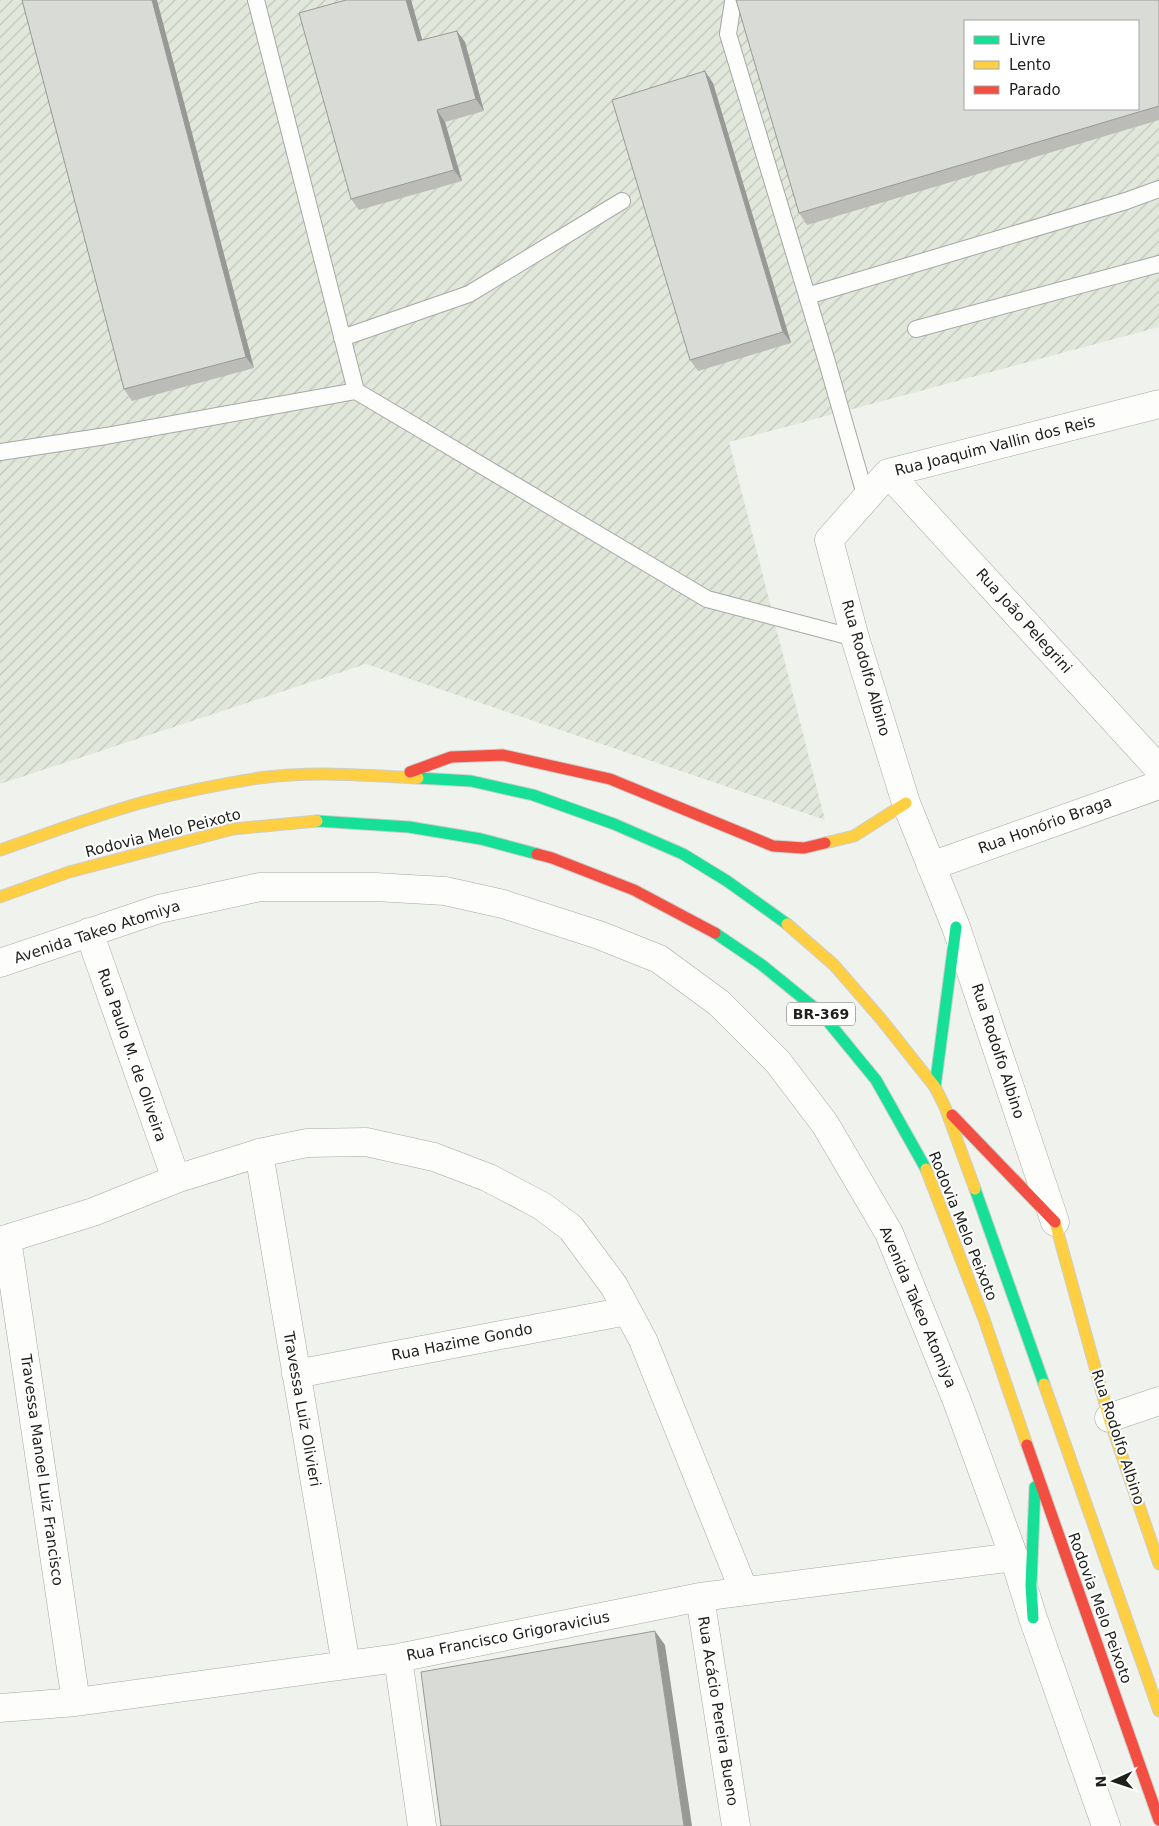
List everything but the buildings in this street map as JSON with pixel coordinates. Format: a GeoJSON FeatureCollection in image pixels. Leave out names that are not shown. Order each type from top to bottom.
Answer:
{"type":"FeatureCollection","features":[{"type":"Feature","properties":{"kind":"main road"},"geometry":{"type":"LineString","coordinates":[[396,777],[451,758],[503,755],[610,779],[773,846],[804,848],[854,836],[906,803]]}},
{"type":"Feature","properties":{"kind":"main road","name":"Rodovia Melo Peixoto"},"geometry":{"type":"LineString","coordinates":[[0,850],[143,802],[213,786],[260,778],[306,774],[350,774],[471,780],[533,795],[614,824],[684,854],[727,881],[784,922],[834,965],[881,1019],[935,1087],[945,1107],[1159,1710]]}},
{"type":"Feature","properties":{"kind":"main road","name":"Rodovia Melo Peixoto"},"geometry":{"type":"LineString","coordinates":[[0,897],[69,872],[233,829],[310,821],[408,828],[481,839],[552,858],[607,879],[634,890],[710,929],[762,964],[821,1013],[876,1080],[927,1171],[984,1319],[1159,1820]]}},
{"type":"Feature","properties":{"kind":"main road"},"geometry":{"type":"LineString","coordinates":[[935,1087],[956,927]]}},
{"type":"Feature","properties":{"kind":"main road"},"geometry":{"type":"LineString","coordinates":[[945,1107],[1055,1222]]}},
{"type":"Feature","properties":{"kind":"main road","name":"Rua Rodolfo Albino"},"geometry":{"type":"LineString","coordinates":[[1055,1222],[1109,1418],[1159,1564]]}},
{"type":"Feature","properties":{"kind":"main road"},"geometry":{"type":"LineString","coordinates":[[1033,1618],[1031,1585],[1036,1471]]}},
{"type":"Feature","properties":{"kind":"street","name":"Rua Joaquim Vallin dos Reis"},"geometry":{"type":"LineString","coordinates":[[829,540],[888,473],[1155,410]]}},
{"type":"Feature","properties":{"kind":"street","name":"Rua João Pelegrini"},"geometry":{"type":"LineString","coordinates":[[888,473],[1159,769]]}},
{"type":"Feature","properties":{"kind":"street","name":"Rua Rodolfo Albino"},"geometry":{"type":"LineString","coordinates":[[829,540],[855,638],[906,803],[956,927],[1055,1222]]}},
{"type":"Feature","properties":{"kind":"street","name":"Rua Honório Braga"},"geometry":{"type":"LineString","coordinates":[[931,866],[1159,785]]}},
{"type":"Feature","properties":{"kind":"street","name":"Avenida Takeo Atomiya"},"geometry":{"type":"LineString","coordinates":[[0,963],[159,909],[260,887],[375,887],[445,891],[503,904],[599,935],[659,959],[719,1003],[778,1062],[830,1132],[889,1232],[957,1401],[1014,1557],[1033,1618],[1106,1826]]}},
{"type":"Feature","properties":{"kind":"street","name":"Rua Paulo M. de Oliveira"},"geometry":{"type":"LineString","coordinates":[[89,932],[176,1179]]}},
{"type":"Feature","properties":{"kind":"street"},"geometry":{"type":"LineString","coordinates":[[4,1240],[93,1212],[176,1179],[259,1153],[308,1143],[366,1142],[434,1157],[489,1178],[542,1206],[571,1228],[614,1286],[643,1340],[744,1591]]}},
{"type":"Feature","properties":{"kind":"street","name":"Travessa Luiz Olivieri"},"geometry":{"type":"LineString","coordinates":[[259,1153],[346,1665]]}},
{"type":"Feature","properties":{"kind":"street","name":"Travessa Manoel Luiz Francisco"},"geometry":{"type":"LineString","coordinates":[[4,1240],[76,1702]]}},
{"type":"Feature","properties":{"kind":"street","name":"Rua Hazime Gondo"},"geometry":{"type":"LineString","coordinates":[[296,1374],[627,1311]]}},
{"type":"Feature","properties":{"kind":"street"},"geometry":{"type":"LineString","coordinates":[[1109,1418],[1159,1401]]}},
{"type":"Feature","properties":{"kind":"street","name":"Rua Francisco Grigoravicius"},"geometry":{"type":"LineString","coordinates":[[0,1708],[76,1702],[398,1658],[700,1597],[1014,1557]]}},
{"type":"Feature","properties":{"kind":"street","name":"Rua Acácio Pereira Bueno"},"geometry":{"type":"LineString","coordinates":[[700,1597],[736,1826]]}},
{"type":"Feature","properties":{"kind":"street"},"geometry":{"type":"LineString","coordinates":[[398,1658],[422,1826]]}},
{"type":"Feature","properties":{"kind":"lane"},"geometry":{"type":"LineString","coordinates":[[256,0],[356,391]]}},
{"type":"Feature","properties":{"kind":"lane"},"geometry":{"type":"LineString","coordinates":[[735,0],[733,2],[728,34],[866,498]]}},
{"type":"Feature","properties":{"kind":"lane"},"geometry":{"type":"LineString","coordinates":[[807,296],[1126,201],[1159,189]]}},
{"type":"Feature","properties":{"kind":"lane"},"geometry":{"type":"LineString","coordinates":[[342,338],[469,294],[622,201]]}},
{"type":"Feature","properties":{"kind":"lane"},"geometry":{"type":"LineString","coordinates":[[916,329],[1159,264]]}},
{"type":"Feature","properties":{"kind":"lane"},"geometry":{"type":"LineString","coordinates":[[0,452],[106,436],[356,391],[708,598],[855,638]]}},
{"type":"Feature","properties":{"kind":"shaded area"},"geometry":{"type":"Polygon","coordinates":[[[0,0],[1159,0],[1159,327],[729,442],[825,820],[366,664],[0,784],[0,0]]]}},
{"type":"Feature","properties":{"kind":"traffic: fast"},"geometry":{"type":"LineString","coordinates":[[418,778],[471,781],[533,795],[614,824],[683,854],[727,881],[787,924]]}},
{"type":"Feature","properties":{"kind":"traffic: fast"},"geometry":{"type":"LineString","coordinates":[[317,821],[409,827],[481,839],[537,854]]}},
{"type":"Feature","properties":{"kind":"traffic: fast"},"geometry":{"type":"LineString","coordinates":[[935,1087],[956,927]]}},
{"type":"Feature","properties":{"kind":"traffic: fast"},"geometry":{"type":"LineString","coordinates":[[715,933],[762,965],[821,1013],[876,1080],[926,1169]]}},
{"type":"Feature","properties":{"kind":"traffic: fast"},"geometry":{"type":"LineString","coordinates":[[975,1189],[1044,1384]]}},
{"type":"Feature","properties":{"kind":"traffic: fast"},"geometry":{"type":"LineString","coordinates":[[1033,1618],[1031,1585],[1035,1487]]}},
{"type":"Feature","properties":{"kind":"traffic: slow"},"geometry":{"type":"LineString","coordinates":[[0,850],[126,807],[245,780],[319,774],[418,778]]}},
{"type":"Feature","properties":{"kind":"traffic: slow"},"geometry":{"type":"LineString","coordinates":[[825,843],[854,836],[906,803]]}},
{"type":"Feature","properties":{"kind":"traffic: slow"},"geometry":{"type":"LineString","coordinates":[[0,897],[69,872],[233,829],[317,821]]}},
{"type":"Feature","properties":{"kind":"traffic: slow"},"geometry":{"type":"LineString","coordinates":[[787,924],[834,965],[881,1019],[935,1087],[945,1107],[975,1189]]}},
{"type":"Feature","properties":{"kind":"traffic: slow"},"geometry":{"type":"LineString","coordinates":[[926,1169],[984,1319],[1027,1445]]}},
{"type":"Feature","properties":{"kind":"traffic: slow"},"geometry":{"type":"LineString","coordinates":[[1055,1222],[1109,1418],[1159,1564]]}},
{"type":"Feature","properties":{"kind":"traffic: slow"},"geometry":{"type":"LineString","coordinates":[[1044,1384],[1159,1711]]}},
{"type":"Feature","properties":{"kind":"traffic: jam"},"geometry":{"type":"LineString","coordinates":[[410,772],[451,757],[503,755],[610,779],[773,846],[804,848],[825,843]]}},
{"type":"Feature","properties":{"kind":"traffic: jam"},"geometry":{"type":"LineString","coordinates":[[537,854],[634,890],[715,933]]}},
{"type":"Feature","properties":{"kind":"traffic: jam"},"geometry":{"type":"LineString","coordinates":[[952,1115],[1055,1222]]}},
{"type":"Feature","properties":{"kind":"traffic: jam"},"geometry":{"type":"LineString","coordinates":[[1027,1445],[1159,1820]]}}]}
